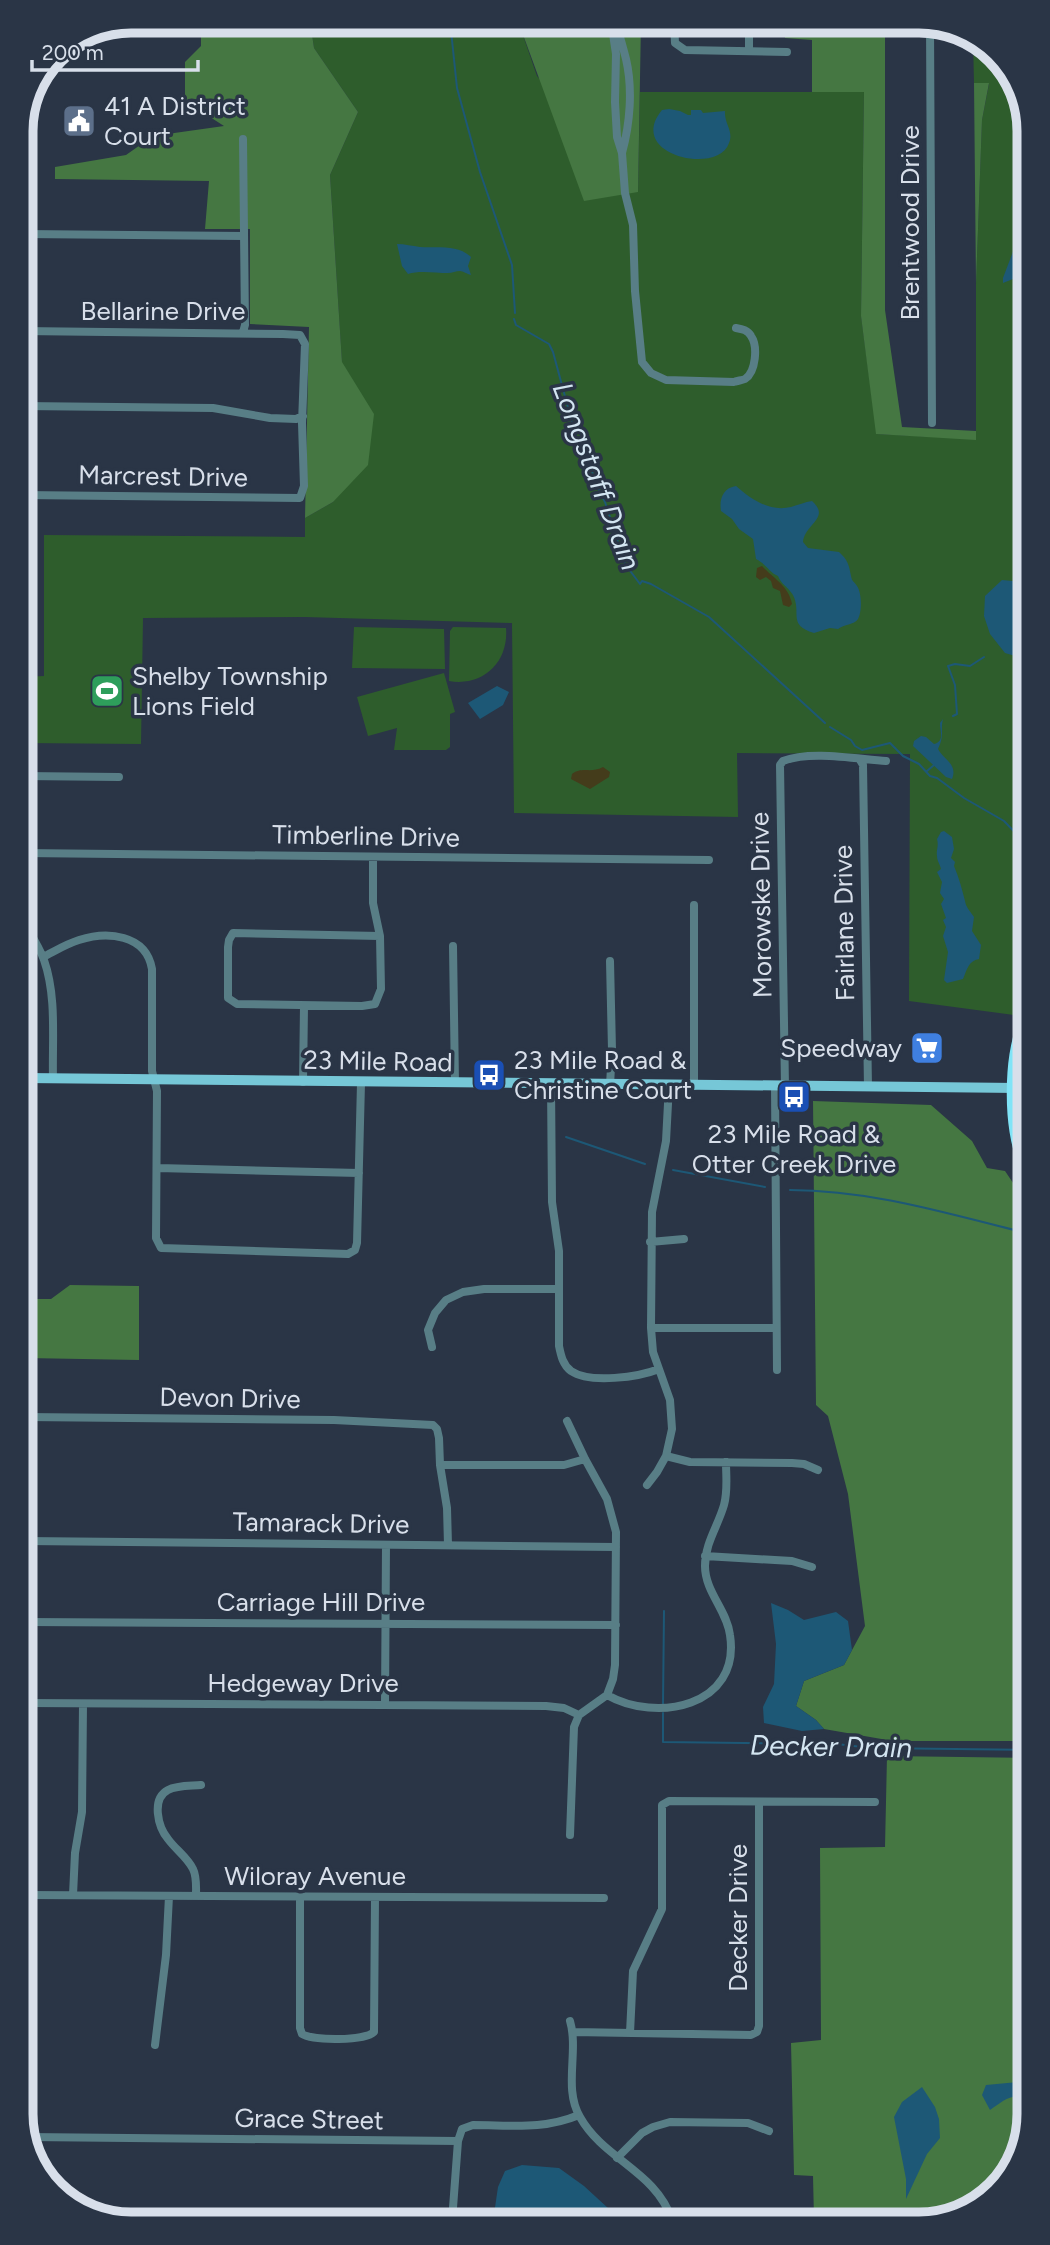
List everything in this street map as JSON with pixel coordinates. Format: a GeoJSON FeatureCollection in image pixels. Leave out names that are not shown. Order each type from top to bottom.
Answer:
{"type":"FeatureCollection","features":[{"type":"Feature","properties":{"kind":"highway"},"geometry":{"type":"LineString","coordinates":[[1017,1044],[1012,1088],[1017,1144]]}},
{"type":"Feature","properties":{"kind":"main road","name":"23 Mile Road"},"geometry":{"type":"LineString","coordinates":[[33,1078],[1017,1088]]}},
{"type":"Feature","properties":{"kind":"street"},"geometry":{"type":"LineString","coordinates":[[614,33],[617,137],[622,153],[625,193],[633,225],[640,355],[644,366],[655,376],[671,381],[734,382],[746,378],[754,366],[754,341],[749,333],[736,328]]}},
{"type":"Feature","properties":{"kind":"street"},"geometry":{"type":"LineString","coordinates":[[617,33],[626,58],[628,75],[627,121],[622,153]]}},
{"type":"Feature","properties":{"kind":"street"},"geometry":{"type":"LineString","coordinates":[[674,33],[678,47],[692,51],[787,52]]}},
{"type":"Feature","properties":{"kind":"street"},"geometry":{"type":"LineString","coordinates":[[749,33],[749,51]]}},
{"type":"Feature","properties":{"kind":"street","name":"Brentwood Drive"},"geometry":{"type":"LineString","coordinates":[[930,34],[933,423]]}},
{"type":"Feature","properties":{"kind":"street"},"geometry":{"type":"LineString","coordinates":[[616,122],[627,121]]}},
{"type":"Feature","properties":{"kind":"street"},"geometry":{"type":"LineString","coordinates":[[243,139],[243,332]]}},
{"type":"Feature","properties":{"kind":"street"},"geometry":{"type":"LineString","coordinates":[[33,234],[244,236]]}},
{"type":"Feature","properties":{"kind":"street","name":"Bellarine Drive"},"geometry":{"type":"LineString","coordinates":[[33,331],[243,332],[300,335],[304,339],[303,416]]}},
{"type":"Feature","properties":{"kind":"street"},"geometry":{"type":"LineString","coordinates":[[33,406],[213,408],[270,418],[296,419],[303,416]]}},
{"type":"Feature","properties":{"kind":"street","name":"Marcrest Drive"},"geometry":{"type":"LineString","coordinates":[[33,495],[296,499],[302,497],[304,486],[303,416]]}},
{"type":"Feature","properties":{"kind":"street","name":"Morowske Drive"},"geometry":{"type":"LineString","coordinates":[[777,1370],[780,765],[793,758],[850,757],[860,760]]}},
{"type":"Feature","properties":{"kind":"street"},"geometry":{"type":"LineString","coordinates":[[860,760],[886,761]]}},
{"type":"Feature","properties":{"kind":"street","name":"Fairlane Drive"},"geometry":{"type":"LineString","coordinates":[[860,760],[863,765],[868,1087]]}},
{"type":"Feature","properties":{"kind":"street"},"geometry":{"type":"LineString","coordinates":[[33,776],[119,777]]}},
{"type":"Feature","properties":{"kind":"street","name":"Timberline Drive"},"geometry":{"type":"LineString","coordinates":[[33,853],[709,860]]}},
{"type":"Feature","properties":{"kind":"street"},"geometry":{"type":"LineString","coordinates":[[373,857],[373,903],[380,936],[381,989],[376,1004],[304,1006],[237,1004],[229,1001],[228,947],[231,935],[240,932],[380,936]]}},
{"type":"Feature","properties":{"kind":"street"},"geometry":{"type":"LineString","coordinates":[[694,905],[694,1086]]}},
{"type":"Feature","properties":{"kind":"street"},"geometry":{"type":"LineString","coordinates":[[43,957],[71,943],[98,937],[130,939],[144,949],[149,958],[152,969],[152,1071],[157,1091],[156,1238],[158,1246],[164,1249],[348,1254],[355,1250],[361,1083]]}},
{"type":"Feature","properties":{"kind":"street"},"geometry":{"type":"LineString","coordinates":[[33,939],[43,957],[51,995],[53,1079]]}},
{"type":"Feature","properties":{"kind":"street"},"geometry":{"type":"LineString","coordinates":[[453,946],[455,1083]]}},
{"type":"Feature","properties":{"kind":"street"},"geometry":{"type":"LineString","coordinates":[[610,961],[610,1085]]}},
{"type":"Feature","properties":{"kind":"street"},"geometry":{"type":"LineString","coordinates":[[303,1082],[304,1006]]}},
{"type":"Feature","properties":{"kind":"street"},"geometry":{"type":"LineString","coordinates":[[551,1084],[552,1202],[558,1243],[560,1353],[568,1368],[589,1377],[632,1377],[659,1369]]}},
{"type":"Feature","properties":{"kind":"street"},"geometry":{"type":"LineString","coordinates":[[647,1485],[666,1456],[671,1434],[669,1394],[652,1346],[650,1242],[653,1198],[666,1141],[669,1086]]}},
{"type":"Feature","properties":{"kind":"street"},"geometry":{"type":"LineString","coordinates":[[158,1168],[359,1173]]}},
{"type":"Feature","properties":{"kind":"street"},"geometry":{"type":"LineString","coordinates":[[650,1242],[684,1240]]}},
{"type":"Feature","properties":{"kind":"street"},"geometry":{"type":"LineString","coordinates":[[432,1347],[428,1330],[435,1313],[446,1300],[463,1292],[484,1289],[559,1289]]}},
{"type":"Feature","properties":{"kind":"street"},"geometry":{"type":"LineString","coordinates":[[651,1328],[776,1328]]}},
{"type":"Feature","properties":{"kind":"street","name":"Devon Drive"},"geometry":{"type":"LineString","coordinates":[[33,1417],[423,1423],[435,1426],[439,1438],[440,1465]]}},
{"type":"Feature","properties":{"kind":"street"},"geometry":{"type":"LineString","coordinates":[[567,1422],[610,1507],[616,1532],[615,1665],[607,1695],[579,1715],[573,1732],[570,1835]]}},
{"type":"Feature","properties":{"kind":"street"},"geometry":{"type":"LineString","coordinates":[[666,1456],[690,1462],[804,1464],[818,1470]]}},
{"type":"Feature","properties":{"kind":"street"},"geometry":{"type":"LineString","coordinates":[[448,1545],[447,1508],[440,1465],[564,1465],[584,1459]]}},
{"type":"Feature","properties":{"kind":"street"},"geometry":{"type":"LineString","coordinates":[[607,1695],[629,1705],[675,1708],[704,1697],[722,1677],[729,1661],[730,1634],[706,1581],[705,1556],[724,1505],[726,1462]]}},
{"type":"Feature","properties":{"kind":"street","name":"Tamarack Drive"},"geometry":{"type":"LineString","coordinates":[[33,1541],[616,1547]]}},
{"type":"Feature","properties":{"kind":"street"},"geometry":{"type":"LineString","coordinates":[[385,1704],[386,1545]]}},
{"type":"Feature","properties":{"kind":"street"},"geometry":{"type":"LineString","coordinates":[[705,1556],[792,1561],[812,1567]]}},
{"type":"Feature","properties":{"kind":"street","name":"Carriage Hill Drive"},"geometry":{"type":"LineString","coordinates":[[33,1622],[616,1625]]}},
{"type":"Feature","properties":{"kind":"street","name":"Hedgeway Drive"},"geometry":{"type":"LineString","coordinates":[[33,1703],[546,1706],[579,1715]]}},
{"type":"Feature","properties":{"kind":"street"},"geometry":{"type":"LineString","coordinates":[[74,1895],[75,1853],[82,1820],[83,1704]]}},
{"type":"Feature","properties":{"kind":"street"},"geometry":{"type":"LineString","coordinates":[[196,1896],[194,1869],[166,1838],[159,1821],[158,1809],[161,1797],[170,1788],[201,1785]]}},
{"type":"Feature","properties":{"kind":"street"},"geometry":{"type":"LineString","coordinates":[[573,2032],[630,2033],[633,1971],[662,1909],[662,1805],[669,1801],[875,1802]]}},
{"type":"Feature","properties":{"kind":"street","name":"Decker Drive"},"geometry":{"type":"LineString","coordinates":[[630,2033],[751,2035],[757,2032],[759,1802]]}},
{"type":"Feature","properties":{"kind":"street","name":"Wiloray Avenue"},"geometry":{"type":"LineString","coordinates":[[33,1895],[604,1898]]}},
{"type":"Feature","properties":{"kind":"street"},"geometry":{"type":"LineString","coordinates":[[155,2045],[166,1955],[169,1896]]}},
{"type":"Feature","properties":{"kind":"street"},"geometry":{"type":"LineString","coordinates":[[300,1896],[300,2028],[302,2034],[311,2038],[362,2038],[373,2034],[376,2026],[375,1897]]}},
{"type":"Feature","properties":{"kind":"street"},"geometry":{"type":"LineString","coordinates":[[570,2021],[573,2032],[572,2095],[579,2115],[592,2133],[617,2158],[653,2185],[670,2212]]}},
{"type":"Feature","properties":{"kind":"street"},"geometry":{"type":"LineString","coordinates":[[453,2212],[461,2130],[468,2126],[547,2126],[579,2115]]}},
{"type":"Feature","properties":{"kind":"street"},"geometry":{"type":"LineString","coordinates":[[617,2158],[642,2133],[670,2122],[748,2123],[769,2131]]}},
{"type":"Feature","properties":{"kind":"street","name":"Grace Street"},"geometry":{"type":"LineString","coordinates":[[36,2137],[458,2141]]}},
{"type":"Feature","properties":{"kind":"green space"},"geometry":{"type":"Polygon","coordinates":[[[201,33],[312,33],[314,48],[358,112],[330,175],[342,362],[374,414],[368,465],[333,502],[305,518],[309,327],[250,324],[250,229],[205,229],[209,181],[55,179],[55,167],[126,155],[153,136],[224,126],[210,117],[185,115],[185,62],[201,46],[201,33]]]}},
{"type":"Feature","properties":{"kind":"green space"},"geometry":{"type":"Polygon","coordinates":[[[312,33],[522,33],[537,76],[638,192],[640,92],[864,92],[861,316],[877,434],[976,439],[976,284],[982,120],[989,84],[974,83],[973,50],[1004,82],[1015,112],[1017,132],[1017,1011],[1014,1015],[909,1001],[910,754],[737,753],[738,817],[514,813],[512,623],[305,617],[143,618],[141,744],[33,743],[33,677],[44,676],[44,535],[305,537],[305,518],[333,502],[373,414],[342,363],[330,175],[358,112],[314,48],[312,33]]]}},
{"type":"Feature","properties":{"kind":"green space"},"geometry":{"type":"Polygon","coordinates":[[[522,33],[641,33],[638,192],[584,201],[522,33]]]}},
{"type":"Feature","properties":{"kind":"green space"},"geometry":{"type":"Polygon","coordinates":[[[785,33],[885,33],[885,310],[902,427],[976,431],[976,440],[876,434],[861,316],[864,92],[812,92],[812,40],[785,38],[785,33]]]}},
{"type":"Feature","properties":{"kind":"green space"},"geometry":{"type":"Polygon","coordinates":[[[974,83],[989,83],[982,120],[976,284],[974,83]]]}},
{"type":"Feature","properties":{"kind":"green space"},"geometry":{"type":"Polygon","coordinates":[[[354,627],[444,629],[445,669],[352,668],[354,627]]]}},
{"type":"Feature","properties":{"kind":"green space"},"geometry":{"type":"Polygon","coordinates":[[[453,627],[506,628],[503,651],[491,670],[483,676],[461,682],[449,681],[450,631],[453,627]]]}},
{"type":"Feature","properties":{"kind":"green space"},"geometry":{"type":"Polygon","coordinates":[[[444,673],[455,712],[450,714],[450,747],[446,750],[394,750],[397,728],[368,736],[357,697],[444,673]]]}},
{"type":"Feature","properties":{"kind":"green space"},"geometry":{"type":"Polygon","coordinates":[[[813,1101],[931,1105],[972,1141],[987,1168],[1005,1171],[1017,1189],[1017,1741],[893,1741],[824,1729],[796,1706],[804,1681],[844,1665],[865,1626],[848,1494],[828,1416],[816,1405],[813,1101]]]}},
{"type":"Feature","properties":{"kind":"green space"},"geometry":{"type":"Polygon","coordinates":[[[70,1285],[139,1286],[139,1360],[33,1358],[33,1299],[51,1299],[70,1285]]]}},
{"type":"Feature","properties":{"kind":"green space"},"geometry":{"type":"Polygon","coordinates":[[[887,1756],[1017,1758],[1016,2126],[1007,2157],[1000,2168],[983,2187],[956,2204],[938,2210],[918,2212],[814,2212],[813,2176],[794,2175],[791,2043],[821,2040],[820,1848],[885,1847],[887,1756]]]}},
{"type":"Feature","properties":{"kind":"sand"},"geometry":{"type":"Polygon","coordinates":[[[762,566],[788,592],[792,604],[789,607],[783,605],[780,591],[773,588],[771,581],[766,577],[760,580],[756,577],[757,568],[762,566]]]}},
{"type":"Feature","properties":{"kind":"sand"},"geometry":{"type":"Polygon","coordinates":[[[603,767],[610,772],[609,777],[590,789],[571,779],[576,772],[603,767]]]}},
{"type":"Feature","properties":{"kind":"water"},"geometry":{"type":"Polygon","coordinates":[[[669,109],[688,115],[691,115],[691,110],[701,110],[703,113],[725,111],[729,143],[721,153],[709,158],[678,156],[664,149],[655,139],[654,126],[662,110],[669,109]]]}},
{"type":"Feature","properties":{"kind":"water"},"geometry":{"type":"Polygon","coordinates":[[[1017,241],[1017,280],[1003,283],[1017,241]]]}},
{"type":"Feature","properties":{"kind":"water"},"geometry":{"type":"Polygon","coordinates":[[[397,244],[460,250],[471,257],[468,266],[471,275],[460,271],[408,274],[402,266],[397,244]]]}},
{"type":"Feature","properties":{"kind":"water"},"geometry":{"type":"Polygon","coordinates":[[[736,486],[755,500],[776,508],[812,501],[819,512],[818,517],[803,542],[808,548],[839,552],[846,560],[860,593],[860,612],[856,621],[838,629],[830,628],[814,633],[801,626],[793,595],[778,576],[756,559],[753,539],[721,511],[723,495],[736,486]]]}},
{"type":"Feature","properties":{"kind":"water"},"geometry":{"type":"Polygon","coordinates":[[[1002,580],[1017,581],[1017,655],[1005,653],[990,634],[984,616],[985,596],[1002,580]]]}},
{"type":"Feature","properties":{"kind":"water"},"geometry":{"type":"Polygon","coordinates":[[[497,686],[509,692],[503,705],[480,719],[468,703],[497,686]]]}},
{"type":"Feature","properties":{"kind":"water"},"geometry":{"type":"Polygon","coordinates":[[[943,719],[941,740],[938,749],[952,766],[952,779],[946,777],[913,746],[914,741],[921,736],[934,744],[940,741],[940,723],[943,719]]]}},
{"type":"Feature","properties":{"kind":"water"},"geometry":{"type":"Polygon","coordinates":[[[944,831],[952,837],[954,849],[951,858],[955,862],[966,906],[974,917],[972,931],[981,945],[979,959],[970,964],[963,979],[947,983],[944,980],[948,952],[943,936],[946,927],[943,920],[946,918],[941,904],[944,899],[940,893],[942,882],[937,872],[941,869],[937,858],[937,839],[944,831]]]}},
{"type":"Feature","properties":{"kind":"water"},"geometry":{"type":"Polygon","coordinates":[[[771,1603],[804,1620],[836,1612],[848,1621],[852,1650],[844,1665],[804,1681],[796,1706],[824,1729],[802,1731],[764,1723],[763,1707],[774,1684],[776,1644],[771,1603]]]}},
{"type":"Feature","properties":{"kind":"water"},"geometry":{"type":"Polygon","coordinates":[[[1017,2082],[1017,2096],[990,2110],[982,2095],[986,2085],[1017,2082]]]}},
{"type":"Feature","properties":{"kind":"water"},"geometry":{"type":"Polygon","coordinates":[[[922,2087],[935,2107],[940,2138],[927,2154],[906,2199],[906,2179],[894,2117],[902,2102],[922,2087]]]}},
{"type":"Feature","properties":{"kind":"water"},"geometry":{"type":"Polygon","coordinates":[[[522,2165],[559,2168],[612,2212],[494,2212],[498,2187],[505,2171],[522,2165]]]}},
{"type":"Feature","properties":{"kind":"waterway","name":"Longstaff Drain"},"geometry":{"type":"LineString","coordinates":[[451,33],[457,88],[480,172],[512,265],[515,313]]}},
{"type":"Feature","properties":{"kind":"waterway","name":"Longstaff Drain"},"geometry":{"type":"LineString","coordinates":[[514,319],[516,325],[549,344],[553,352],[576,437],[590,461],[594,480],[605,502],[625,564],[640,584],[642,581],[651,584],[709,617],[825,723]]}},
{"type":"Feature","properties":{"kind":"waterway"},"geometry":{"type":"LineString","coordinates":[[953,716],[957,714],[955,685],[948,666],[970,666],[984,657]]}},
{"type":"Feature","properties":{"kind":"waterway","name":"Longstaff Drain"},"geometry":{"type":"LineString","coordinates":[[830,727],[862,750],[890,743],[903,756],[919,764],[930,776],[1004,821],[1017,835]]}},
{"type":"Feature","properties":{"kind":"waterway"},"geometry":{"type":"LineString","coordinates":[[927,771],[934,765]]}},
{"type":"Feature","properties":{"kind":"waterway"},"geometry":{"type":"LineString","coordinates":[[566,1137],[645,1164]]}},
{"type":"Feature","properties":{"kind":"waterway"},"geometry":{"type":"LineString","coordinates":[[673,1170],[765,1187]]}},
{"type":"Feature","properties":{"kind":"waterway"},"geometry":{"type":"LineString","coordinates":[[790,1190],[880,1199],[1017,1231]]}},
{"type":"Feature","properties":{"kind":"waterway","name":"Decker Drain"},"geometry":{"type":"LineString","coordinates":[[663,1704],[664,1611]]}},
{"type":"Feature","properties":{"kind":"waterway","name":"Decker Drain"},"geometry":{"type":"LineString","coordinates":[[663,1713],[663,1742],[1017,1750]]}},
{"type":"Feature","properties":{"kind":"place","name":"41 A District Court"},"geometry":{"type":"Point","coordinates":[79,121]}},
{"type":"Feature","properties":{"kind":"place","name":"Shelby Township Lions Field"},"geometry":{"type":"Point","coordinates":[107,691]}},
{"type":"Feature","properties":{"kind":"place","name":"Speedway"},"geometry":{"type":"Point","coordinates":[927,1048]}},
{"type":"Feature","properties":{"kind":"place","name":"23 Mile Road & Christine Court"},"geometry":{"type":"Point","coordinates":[489,1075]}},
{"type":"Feature","properties":{"kind":"place","name":"23 Mile Road & Otter Creek Drive"},"geometry":{"type":"Point","coordinates":[794,1097]}}]}
